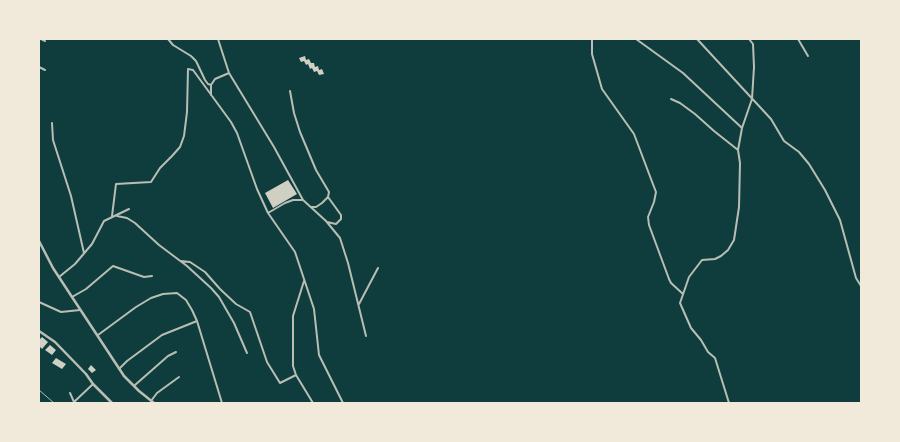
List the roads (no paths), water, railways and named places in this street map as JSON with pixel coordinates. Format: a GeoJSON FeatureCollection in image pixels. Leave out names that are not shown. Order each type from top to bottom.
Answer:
{"type":"FeatureCollection","features":[{"type":"Feature","properties":{"kind":"street"},"geometry":{"type":"LineString","coordinates":[[41,39],[45,41]]}},
{"type":"Feature","properties":{"kind":"street"},"geometry":{"type":"LineString","coordinates":[[168,39],[173,45],[191,56],[196,61],[205,80],[211,85]]}},
{"type":"Feature","properties":{"kind":"street"},"geometry":{"type":"LineString","coordinates":[[218,39],[229,73],[274,147],[303,200],[340,238],[348,263],[366,336]]}},
{"type":"Feature","properties":{"kind":"street"},"geometry":{"type":"LineString","coordinates":[[592,39],[592,54],[602,89],[634,134],[656,192],[648,217],[649,224],[669,279],[671,283],[683,294]]}},
{"type":"Feature","properties":{"kind":"street"},"geometry":{"type":"LineString","coordinates":[[636,39],[683,73],[742,128]]}},
{"type":"Feature","properties":{"kind":"street"},"geometry":{"type":"LineString","coordinates":[[697,39],[724,66],[752,99],[772,119],[784,141],[799,152],[809,164],[826,190],[840,220],[856,278],[861,286]]}},
{"type":"Feature","properties":{"kind":"street"},"geometry":{"type":"LineString","coordinates":[[729,403],[715,358],[708,352],[701,340],[690,328],[680,303],[689,277],[702,260],[716,259],[728,250],[732,244],[739,207],[740,163],[738,150],[742,128],[752,99],[754,67],[753,44],[749,39]]}},
{"type":"Feature","properties":{"kind":"street"},"geometry":{"type":"LineString","coordinates":[[798,39],[808,56]]}},
{"type":"Feature","properties":{"kind":"street"},"geometry":{"type":"LineString","coordinates":[[39,66],[45,70]]}},
{"type":"Feature","properties":{"kind":"street"},"geometry":{"type":"LineString","coordinates":[[112,216],[116,184],[151,182],[160,168],[180,146],[184,136],[187,112],[188,69],[193,70],[231,122],[237,133],[257,189],[268,213],[295,252],[314,308],[319,354],[344,403]]}},
{"type":"Feature","properties":{"kind":"street"},"geometry":{"type":"LineString","coordinates":[[211,95],[211,85],[215,79],[229,73]]}},
{"type":"Feature","properties":{"kind":"street"},"geometry":{"type":"LineString","coordinates":[[290,91],[300,132],[316,170],[329,192],[328,197],[341,215],[341,219],[336,224],[326,222]]}},
{"type":"Feature","properties":{"kind":"street"},"geometry":{"type":"LineString","coordinates":[[671,99],[680,103],[695,114],[738,150]]}},
{"type":"Feature","properties":{"kind":"street"},"geometry":{"type":"LineString","coordinates":[[52,123],[53,140],[69,187],[84,253]]}},
{"type":"Feature","properties":{"kind":"street"},"geometry":{"type":"LineString","coordinates":[[310,206],[316,207],[328,197]]}},
{"type":"Feature","properties":{"kind":"street"},"geometry":{"type":"LineString","coordinates":[[268,213],[293,200],[303,200]]}},
{"type":"Feature","properties":{"kind":"street"},"geometry":{"type":"LineString","coordinates":[[118,216],[129,209]]}},
{"type":"Feature","properties":{"kind":"street"},"geometry":{"type":"LineString","coordinates":[[59,277],[75,264],[84,253],[98,235],[102,224],[112,216],[127,218],[135,223],[159,245],[180,260],[219,297],[234,323],[247,353]]}},
{"type":"Feature","properties":{"kind":"street"},"geometry":{"type":"LineString","coordinates":[[39,241],[59,277],[119,369],[129,381],[154,403]]}},
{"type":"Feature","properties":{"kind":"street"},"geometry":{"type":"LineString","coordinates":[[180,260],[190,262],[205,272],[220,290],[236,304],[250,312],[267,362],[280,382],[296,375]]}},
{"type":"Feature","properties":{"kind":"street"},"geometry":{"type":"LineString","coordinates":[[72,297],[86,289],[113,266],[144,277],[152,276]]}},
{"type":"Feature","properties":{"kind":"street"},"geometry":{"type":"LineString","coordinates":[[358,305],[378,268]]}},
{"type":"Feature","properties":{"kind":"street"},"geometry":{"type":"LineString","coordinates":[[304,280],[295,305],[293,316],[293,366],[296,375],[313,403]]}},
{"type":"Feature","properties":{"kind":"street"},"geometry":{"type":"LineString","coordinates":[[98,335],[136,307],[151,298],[163,294],[177,293],[186,300],[197,321],[222,403]]}},
{"type":"Feature","properties":{"kind":"street"},"geometry":{"type":"LineString","coordinates":[[39,302],[61,312],[80,310]]}},
{"type":"Feature","properties":{"kind":"street"},"geometry":{"type":"LineString","coordinates":[[119,369],[127,361],[162,335],[197,321]]}},
{"type":"Feature","properties":{"kind":"street"},"geometry":{"type":"LineString","coordinates":[[40,333],[55,342],[112,403]]}},
{"type":"Feature","properties":{"kind":"street"},"geometry":{"type":"LineString","coordinates":[[135,385],[168,356],[176,352]]}},
{"type":"Feature","properties":{"kind":"street"},"geometry":{"type":"LineString","coordinates":[[151,401],[157,393],[179,377]]}},
{"type":"Feature","properties":{"kind":"street"},"geometry":{"type":"LineString","coordinates":[[70,393],[75,402],[93,384]]}},
{"type":"Feature","properties":{"kind":"lane"},"geometry":{"type":"LineString","coordinates":[[39,390],[54,403]]}}]}
